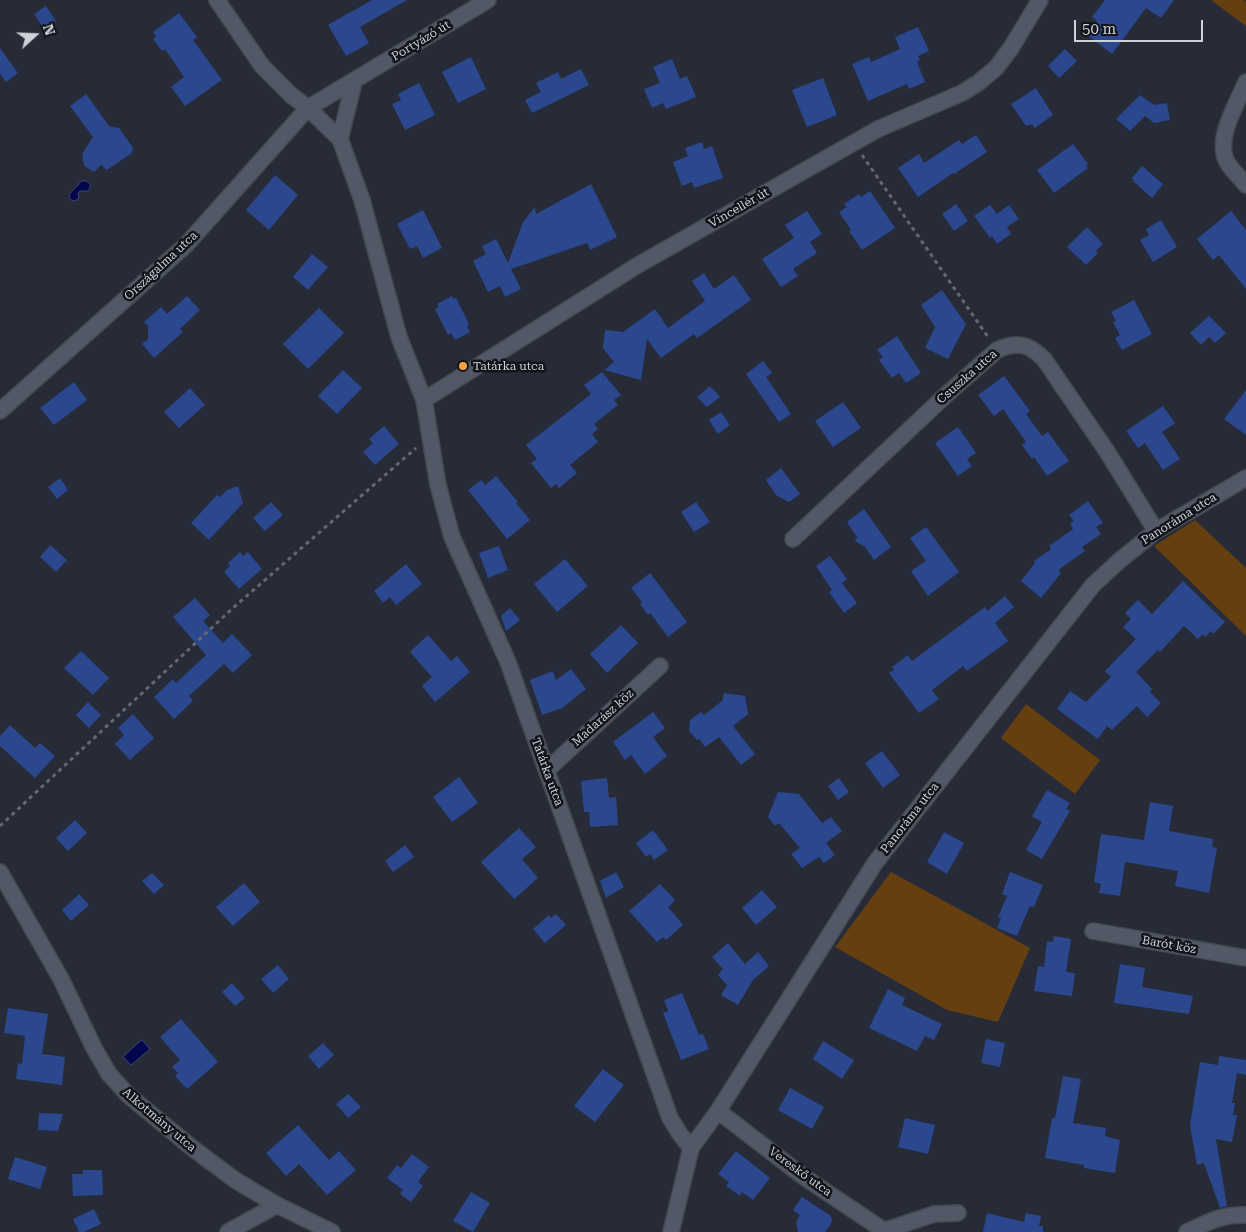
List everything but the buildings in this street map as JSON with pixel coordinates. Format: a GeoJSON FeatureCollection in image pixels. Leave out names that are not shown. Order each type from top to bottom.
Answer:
{"type":"FeatureCollection","features":[{"type":"Feature","properties":{"kind":"street","name":"Tatárka utca"},"geometry":{"type":"LineString","coordinates":[[217,0],[262,66],[340,139],[362,200],[400,337],[424,400],[438,485],[452,537],[508,662],[670,1118],[691,1148]]}},
{"type":"Feature","properties":{"kind":"street","name":"Portyázó út"},"geometry":{"type":"LineString","coordinates":[[308,108],[488,0]]}},
{"type":"Feature","properties":{"kind":"street","name":"Vincellér út"},"geometry":{"type":"LineString","coordinates":[[424,400],[638,265],[878,129],[962,93],[978,84],[996,68],[1011,48],[1035,1]]}},
{"type":"Feature","properties":{"kind":"street"},"geometry":{"type":"LineString","coordinates":[[340,139],[354,82]]}},
{"type":"Feature","properties":{"kind":"street"},"geometry":{"type":"LineString","coordinates":[[1246,82],[1223,136],[1223,148],[1227,161],[1246,185]]}},
{"type":"Feature","properties":{"kind":"street","name":"Országalma utca"},"geometry":{"type":"LineString","coordinates":[[0,411],[186,246],[308,108]]}},
{"type":"Feature","properties":{"kind":"street","name":"Csuszka utca"},"geometry":{"type":"LineString","coordinates":[[793,539],[946,395],[997,350],[1006,346],[1028,346],[1044,359],[1108,453],[1156,531]]}},
{"type":"Feature","properties":{"kind":"street","name":"Panoráma utca"},"geometry":{"type":"LineString","coordinates":[[671,1232],[691,1148],[718,1111],[875,863],[1093,585],[1156,531],[1246,478]]}},
{"type":"Feature","properties":{"kind":"street","name":"Madarász köz"},"geometry":{"type":"LineString","coordinates":[[547,770],[660,666]]}},
{"type":"Feature","properties":{"kind":"street","name":"Alkotmány utca"},"geometry":{"type":"LineString","coordinates":[[0,872],[45,949],[94,1048],[109,1074],[128,1095],[191,1147],[236,1180],[278,1205],[332,1232]]}},
{"type":"Feature","properties":{"kind":"street","name":"Barót köz"},"geometry":{"type":"LineString","coordinates":[[1093,931],[1246,958]]}},
{"type":"Feature","properties":{"kind":"street","name":"Vereskő utca"},"geometry":{"type":"LineString","coordinates":[[718,1111],[804,1177],[882,1231]]}},
{"type":"Feature","properties":{"kind":"street"},"geometry":{"type":"LineString","coordinates":[[228,1232],[278,1205]]}},
{"type":"Feature","properties":{"kind":"street"},"geometry":{"type":"LineString","coordinates":[[882,1231],[934,1214],[958,1213]]}},
{"type":"Feature","properties":{"kind":"street"},"geometry":{"type":"LineString","coordinates":[[1187,1232],[1220,1216],[1232,1214],[1246,1215]]}},
{"type":"Feature","properties":{"kind":"path"},"geometry":{"type":"LineString","coordinates":[[854,143],[997,350]]}},
{"type":"Feature","properties":{"kind":"path"},"geometry":{"type":"LineString","coordinates":[[0,826],[234,607],[418,446],[431,441]]}},
{"type":"Feature","properties":{"kind":"shaded area"},"geometry":{"type":"Polygon","coordinates":[[[1211,0],[1244,0],[1246,2],[1246,26],[1211,0]]]}},
{"type":"Feature","properties":{"kind":"shaded area"},"geometry":{"type":"Polygon","coordinates":[[[82,181],[90,183],[90,188],[88,191],[80,191],[77,200],[73,201],[69,195],[82,181]]]}},
{"type":"Feature","properties":{"kind":"shaded area"},"geometry":{"type":"Polygon","coordinates":[[[1195,520],[1246,568],[1246,636],[1154,546],[1195,520]]]}},
{"type":"Feature","properties":{"kind":"shaded area"},"geometry":{"type":"Polygon","coordinates":[[[1026,704],[1100,760],[1075,794],[1001,738],[1026,704]]]}},
{"type":"Feature","properties":{"kind":"shaded area"},"geometry":{"type":"Polygon","coordinates":[[[891,872],[1030,948],[998,1022],[947,1010],[835,947],[891,872]]]}},
{"type":"Feature","properties":{"kind":"shaded area"},"geometry":{"type":"Polygon","coordinates":[[[142,1040],[150,1049],[131,1065],[123,1057],[142,1040]]]}},
{"type":"Feature","properties":{"kind":"place","name":"Tatárka utca"},"geometry":{"type":"Point","coordinates":[463,366]}}]}
